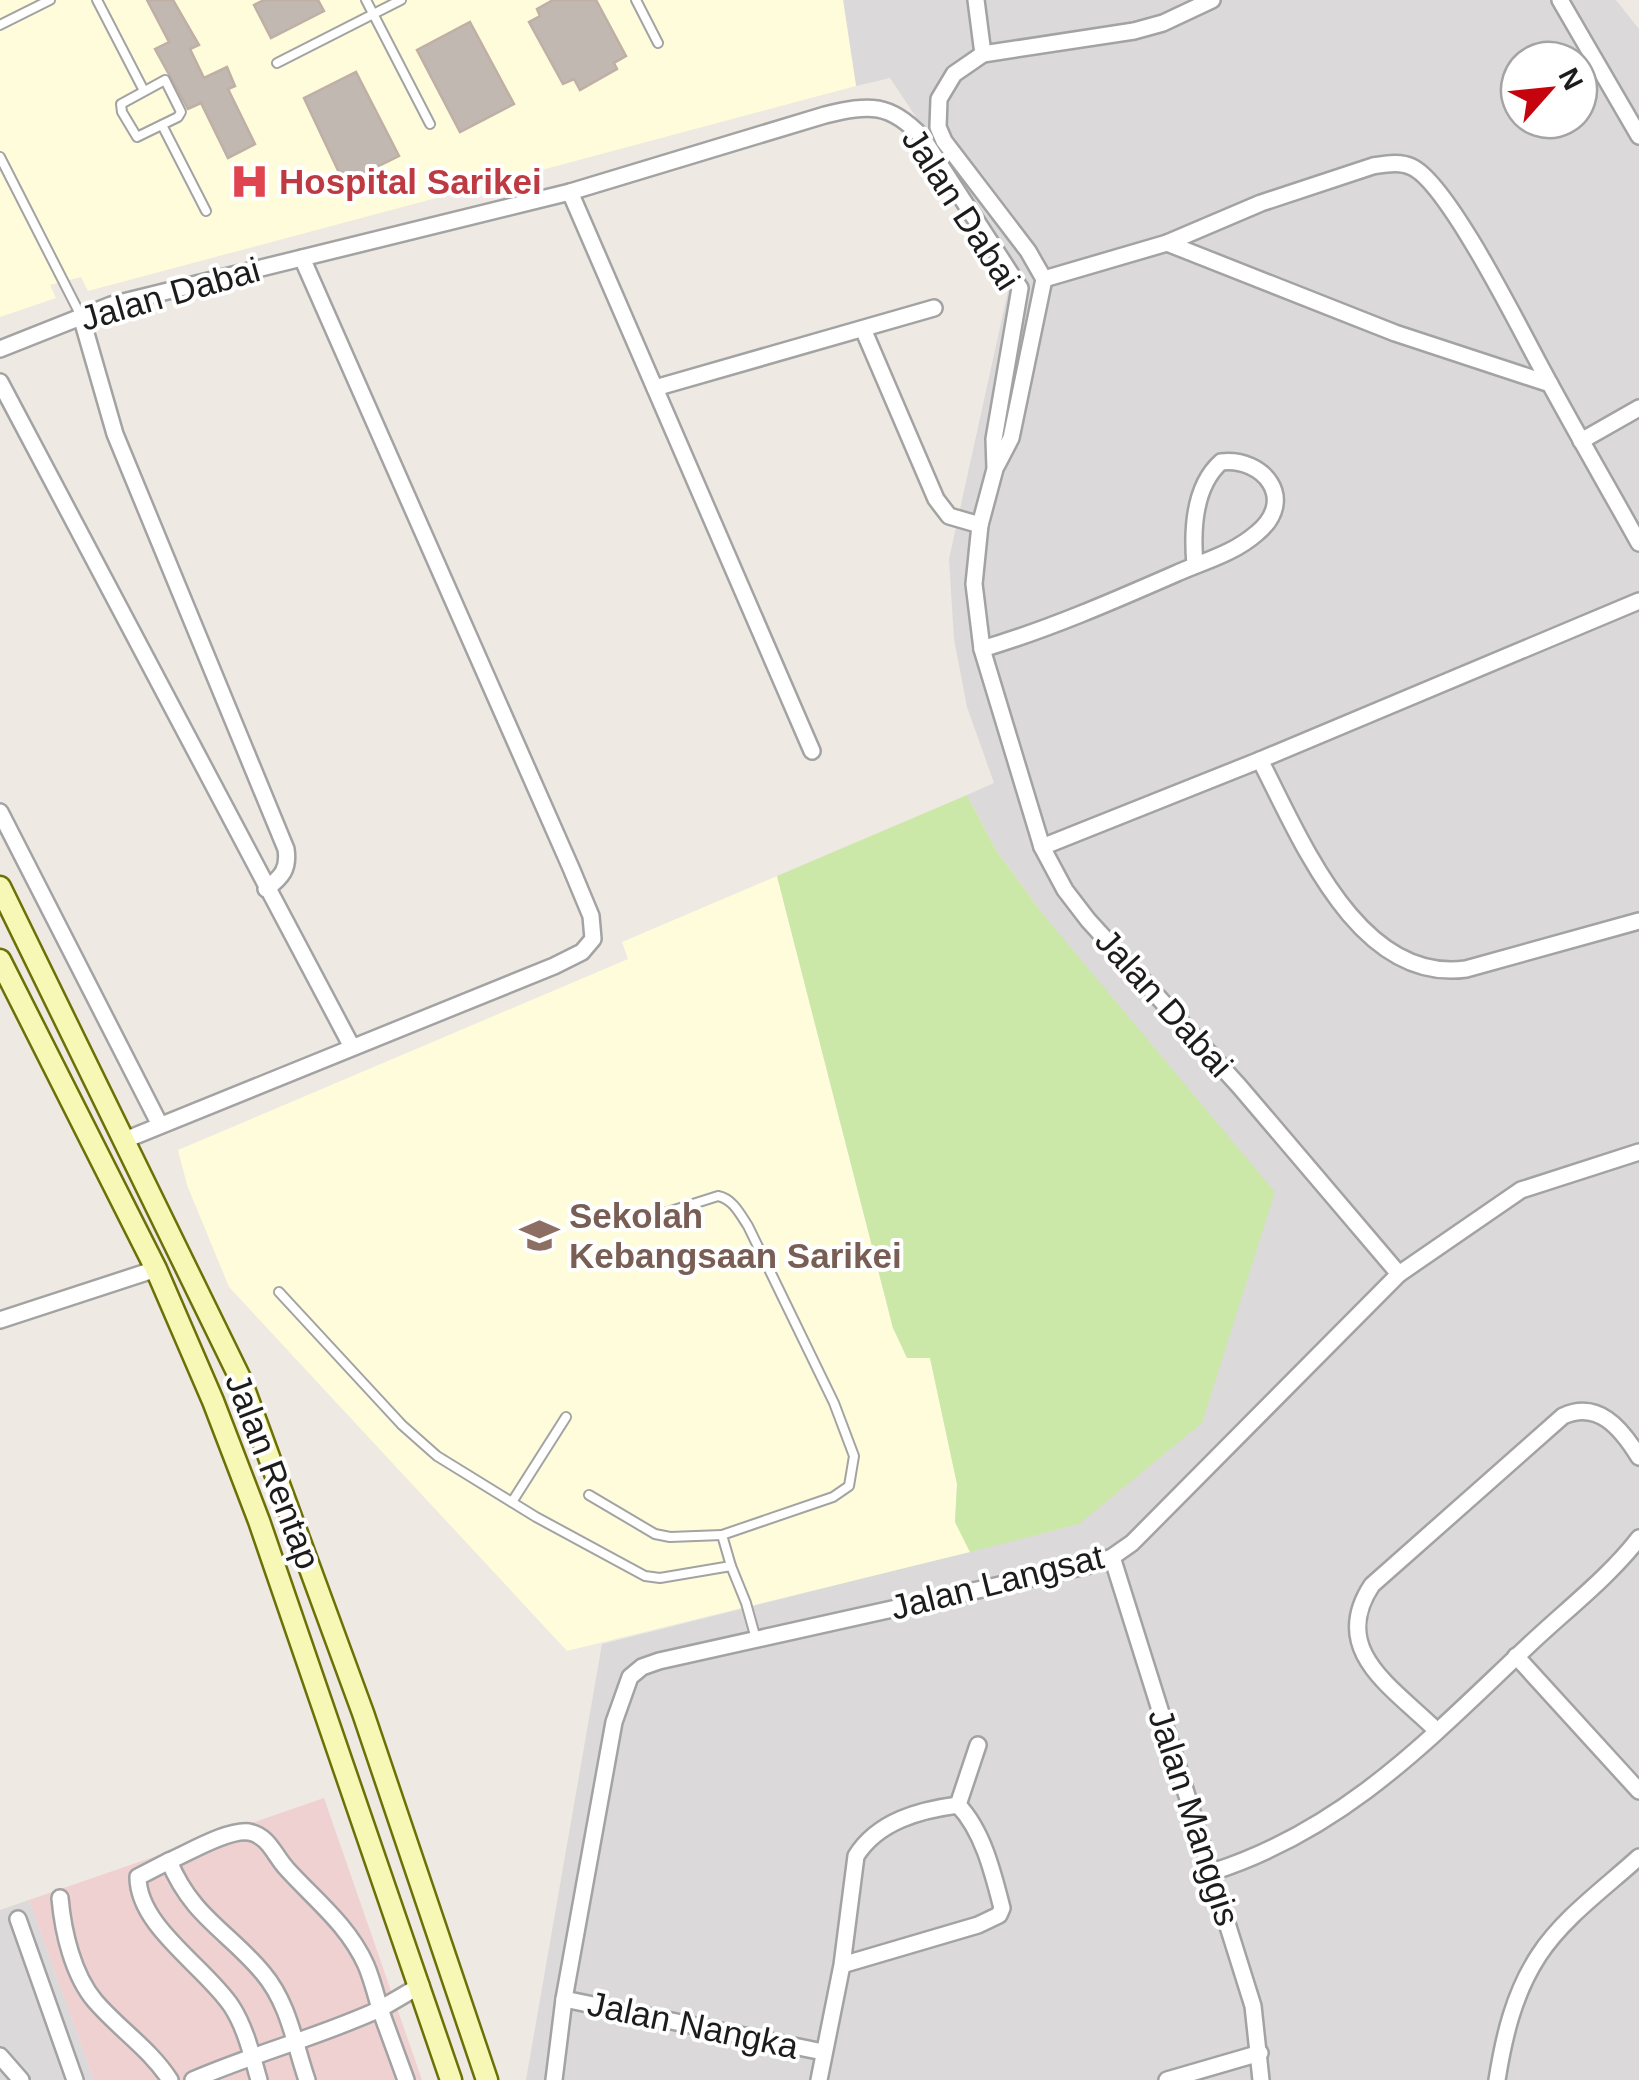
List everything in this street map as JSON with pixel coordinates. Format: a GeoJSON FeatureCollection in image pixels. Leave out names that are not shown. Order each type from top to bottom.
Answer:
{"type":"FeatureCollection","features":[{"type":"Feature","properties":{"kind":"main road","name":"Jalan Rentap"},"geometry":{"type":"LineString","coordinates":[[0,887],[240,1378],[364,1713],[487,2080]]}},
{"type":"Feature","properties":{"kind":"main road","name":"Jalan Rentap"},"geometry":{"type":"LineString","coordinates":[[0,960],[156,1269],[213,1401],[452,2080]]}},
{"type":"Feature","properties":{"kind":"street"},"geometry":{"type":"LineString","coordinates":[[976,0],[983,54]]}},
{"type":"Feature","properties":{"kind":"street"},"geometry":{"type":"LineString","coordinates":[[995,469],[1011,438],[1044,279],[1028,252],[960,164],[938,127],[939,99],[954,74],[983,54],[1134,30],[1212,0]]}},
{"type":"Feature","properties":{"kind":"street"},"geometry":{"type":"LineString","coordinates":[[1560,0],[1639,136]]}},
{"type":"Feature","properties":{"kind":"street","name":"Jalan Dabai"},"geometry":{"type":"LineString","coordinates":[[0,349],[111,305],[570,192],[845,110],[888,110],[905,118],[922,137],[1020,288],[994,439],[995,469],[980,525],[974,584],[982,648],[1042,847],[1065,890],[1088,920],[1239,1086],[1399,1274]]}},
{"type":"Feature","properties":{"kind":"street"},"geometry":{"type":"LineString","coordinates":[[1044,279],[1167,243],[1260,203],[1374,166],[1393,163],[1413,167],[1457,220],[1498,284],[1639,543]]}},
{"type":"Feature","properties":{"kind":"street"},"geometry":{"type":"LineString","coordinates":[[570,192],[812,751]]}},
{"type":"Feature","properties":{"kind":"street"},"geometry":{"type":"LineString","coordinates":[[1167,243],[1395,333],[1550,384]]}},
{"type":"Feature","properties":{"kind":"street"},"geometry":{"type":"LineString","coordinates":[[125,1140],[554,966],[582,952],[593,939],[591,916],[571,868],[302,258]]}},
{"type":"Feature","properties":{"kind":"street"},"geometry":{"type":"LineString","coordinates":[[655,388],[934,308]]}},
{"type":"Feature","properties":{"kind":"street"},"geometry":{"type":"LineString","coordinates":[[81,316],[115,434],[286,849],[288,863],[284,873],[266,889]]}},
{"type":"Feature","properties":{"kind":"street"},"geometry":{"type":"LineString","coordinates":[[863,328],[936,500],[949,516],[980,525]]}},
{"type":"Feature","properties":{"kind":"street"},"geometry":{"type":"LineString","coordinates":[[0,382],[352,1047]]}},
{"type":"Feature","properties":{"kind":"street"},"geometry":{"type":"LineString","coordinates":[[1582,441],[1639,408]]}},
{"type":"Feature","properties":{"kind":"street"},"geometry":{"type":"LineString","coordinates":[[982,648],[1083,615],[1195,565],[1215,560],[1256,534],[1271,520],[1278,505],[1276,492],[1245,463],[1221,462],[1208,478],[1195,521],[1195,565]]}},
{"type":"Feature","properties":{"kind":"street"},"geometry":{"type":"LineString","coordinates":[[1042,847],[1639,601]]}},
{"type":"Feature","properties":{"kind":"street"},"geometry":{"type":"LineString","coordinates":[[1260,760],[1320,874],[1382,947],[1409,964],[1440,973],[1466,970],[1639,921]]}},
{"type":"Feature","properties":{"kind":"street"},"geometry":{"type":"LineString","coordinates":[[0,812],[160,1126]]}},
{"type":"Feature","properties":{"kind":"street","name":"Jalan Langsat"},"geometry":{"type":"LineString","coordinates":[[554,2080],[564,1999],[614,1722],[630,1677],[659,1661],[1112,1557],[1132,1543],[1399,1274],[1522,1190],[1639,1152]]}},
{"type":"Feature","properties":{"kind":"street"},"geometry":{"type":"LineString","coordinates":[[0,1320],[156,1269]]}},
{"type":"Feature","properties":{"kind":"street"},"geometry":{"type":"LineString","coordinates":[[1437,1732],[1369,1664],[1360,1648],[1355,1630],[1360,1604],[1372,1586],[1562,1416],[1578,1409],[1596,1411],[1617,1429],[1639,1457]]}},
{"type":"Feature","properties":{"kind":"street"},"geometry":{"type":"LineString","coordinates":[[1212,1872],[1248,1861],[1345,1809],[1437,1732],[1639,1538]]}},
{"type":"Feature","properties":{"kind":"street","name":"Jalan Manggis"},"geometry":{"type":"LineString","coordinates":[[1112,1557],[1252,2006],[1261,2080]]}},
{"type":"Feature","properties":{"kind":"street"},"geometry":{"type":"LineString","coordinates":[[1516,1656],[1639,1792]]}},
{"type":"Feature","properties":{"kind":"street"},"geometry":{"type":"LineString","coordinates":[[958,1805],[978,1746]]}},
{"type":"Feature","properties":{"kind":"street"},"geometry":{"type":"LineString","coordinates":[[842,1965],[978,1926],[999,1915],[1002,1908],[980,1841],[970,1818],[958,1805]]}},
{"type":"Feature","properties":{"kind":"street"},"geometry":{"type":"LineString","coordinates":[[819,2080],[842,1965],[856,1856],[864,1843],[900,1819],[958,1805]]}},
{"type":"Feature","properties":{"kind":"street"},"geometry":{"type":"LineString","coordinates":[[259,2080],[232,2007],[159,1924],[142,1898],[138,1876],[236,1832],[250,1832],[265,1839],[284,1866],[352,1939],[366,1965],[406,2080]]}},
{"type":"Feature","properties":{"kind":"street"},"geometry":{"type":"LineString","coordinates":[[1497,2080],[1506,2030],[1540,1953],[1569,1920],[1639,1858]]}},
{"type":"Feature","properties":{"kind":"street"},"geometry":{"type":"LineString","coordinates":[[169,1861],[178,1885],[199,1911],[261,1971],[278,1994],[286,2008],[307,2080]]}},
{"type":"Feature","properties":{"kind":"street"},"geometry":{"type":"LineString","coordinates":[[60,1898],[62,1922],[92,1998],[158,2062],[170,2080]]}},
{"type":"Feature","properties":{"kind":"street"},"geometry":{"type":"LineString","coordinates":[[18,1920],[75,2080]]}},
{"type":"Feature","properties":{"kind":"street"},"geometry":{"type":"LineString","coordinates":[[194,2080],[252,2055],[295,2045],[380,2009],[421,1985]]}},
{"type":"Feature","properties":{"kind":"street","name":"Jalan Nangka"},"geometry":{"type":"LineString","coordinates":[[564,1999],[823,2052]]}},
{"type":"Feature","properties":{"kind":"street"},"geometry":{"type":"LineString","coordinates":[[1168,2080],[1260,2052]]}},
{"type":"Feature","properties":{"kind":"street"},"geometry":{"type":"LineString","coordinates":[[0,2056],[21,2080]]}},
{"type":"Feature","properties":{"kind":"lane"},"geometry":{"type":"LineString","coordinates":[[23,0],[28,11]]}},
{"type":"Feature","properties":{"kind":"lane"},"geometry":{"type":"LineString","coordinates":[[0,25],[50,0]]}},
{"type":"Feature","properties":{"kind":"lane"},"geometry":{"type":"LineString","coordinates":[[97,0],[143,89]]}},
{"type":"Feature","properties":{"kind":"lane"},"geometry":{"type":"LineString","coordinates":[[366,0],[430,124]]}},
{"type":"Feature","properties":{"kind":"lane"},"geometry":{"type":"LineString","coordinates":[[277,64],[401,0]]}},
{"type":"Feature","properties":{"kind":"lane"},"geometry":{"type":"LineString","coordinates":[[636,0],[658,42]]}},
{"type":"Feature","properties":{"kind":"lane"},"geometry":{"type":"LineString","coordinates":[[165,80],[181,106],[178,117],[162,126],[138,137],[121,104],[165,80]]}},
{"type":"Feature","properties":{"kind":"lane"},"geometry":{"type":"LineString","coordinates":[[162,126],[206,211]]}},
{"type":"Feature","properties":{"kind":"lane"},"geometry":{"type":"LineString","coordinates":[[0,157],[81,316]]}},
{"type":"Feature","properties":{"kind":"lane"},"geometry":{"type":"LineString","coordinates":[[589,1495],[655,1534],[722,1536],[832,1497],[849,1486],[854,1456],[834,1403],[748,1226],[732,1204],[718,1196],[652,1216]]}},
{"type":"Feature","properties":{"kind":"lane"},"geometry":{"type":"LineString","coordinates":[[280,1292],[402,1425],[437,1456],[512,1502],[646,1576],[660,1578],[730,1566]]}},
{"type":"Feature","properties":{"kind":"lane"},"geometry":{"type":"LineString","coordinates":[[512,1502],[566,1418]]}},
{"type":"Feature","properties":{"kind":"lane"},"geometry":{"type":"LineString","coordinates":[[722,1536],[756,1639]]}},
{"type":"Feature","properties":{"kind":"shaded area","name":"Hospital Sarikei"},"geometry":{"type":"Polygon","coordinates":[[[0,0],[843,0],[856,86],[88,291],[81,277],[50,285],[56,298],[0,317],[0,0]]]}},
{"type":"Feature","properties":{"kind":"shaded area"},"geometry":{"type":"Polygon","coordinates":[[[843,0],[1616,0],[1639,29],[1639,2080],[526,2080],[602,1644],[1079,1524],[1041,912],[996,850],[967,795],[994,783],[967,707],[954,639],[949,559],[1014,264],[890,78],[856,86],[843,0]]]}},
{"type":"Feature","properties":{"kind":"shaded area","name":"Sekolah Kebangsaan Sarikei"},"geometry":{"type":"Polygon","coordinates":[[[777,876],[893,1328],[930,1358],[957,1484],[955,1522],[970,1552],[567,1651],[229,1287],[187,1185],[178,1150],[628,959],[622,942],[777,876]]]}},
{"type":"Feature","properties":{"kind":"shaded area"},"geometry":{"type":"Polygon","coordinates":[[[324,1798],[422,2080],[94,2080],[29,1900],[324,1798]]]}},
{"type":"Feature","properties":{"kind":"shaded area"},"geometry":{"type":"Polygon","coordinates":[[[29,1900],[94,2080],[0,2080],[0,1910],[29,1900]]]}},
{"type":"Feature","properties":{"kind":"green space"},"geometry":{"type":"Polygon","coordinates":[[[967,795],[996,850],[1041,912],[1275,1192],[1202,1423],[1079,1524],[970,1552],[955,1522],[957,1484],[930,1358],[907,1358],[893,1328],[777,876],[967,795]]]}},
{"type":"Feature","properties":{"kind":"building"},"geometry":{"type":"Polygon","coordinates":[[[147,0],[173,0],[199,45],[190,49],[204,78],[227,67],[235,86],[228,89],[255,144],[228,158],[201,103],[188,109],[155,49],[169,42],[147,0]]]}},
{"type":"Feature","properties":{"kind":"building"},"geometry":{"type":"Polygon","coordinates":[[[264,0],[318,0],[324,11],[271,38],[254,5],[264,0]]]}},
{"type":"Feature","properties":{"kind":"building"},"geometry":{"type":"Polygon","coordinates":[[[553,0],[596,0],[626,56],[614,63],[617,69],[580,90],[574,79],[563,84],[529,22],[540,16],[537,9],[553,0]]]}},
{"type":"Feature","properties":{"kind":"building"},"geometry":{"type":"Polygon","coordinates":[[[470,22],[514,104],[460,132],[417,50],[470,22]]]}},
{"type":"Feature","properties":{"kind":"building"},"geometry":{"type":"Polygon","coordinates":[[[356,72],[399,156],[344,183],[304,98],[356,72]]]}},
{"type":"Feature","properties":{"kind":"place","name":"Hospital Sarikei"},"geometry":{"type":"Point","coordinates":[249,182]}},
{"type":"Feature","properties":{"kind":"place","name":"Sekolah Kebangsaan Sarikei"},"geometry":{"type":"Point","coordinates":[539,1236]}}]}
